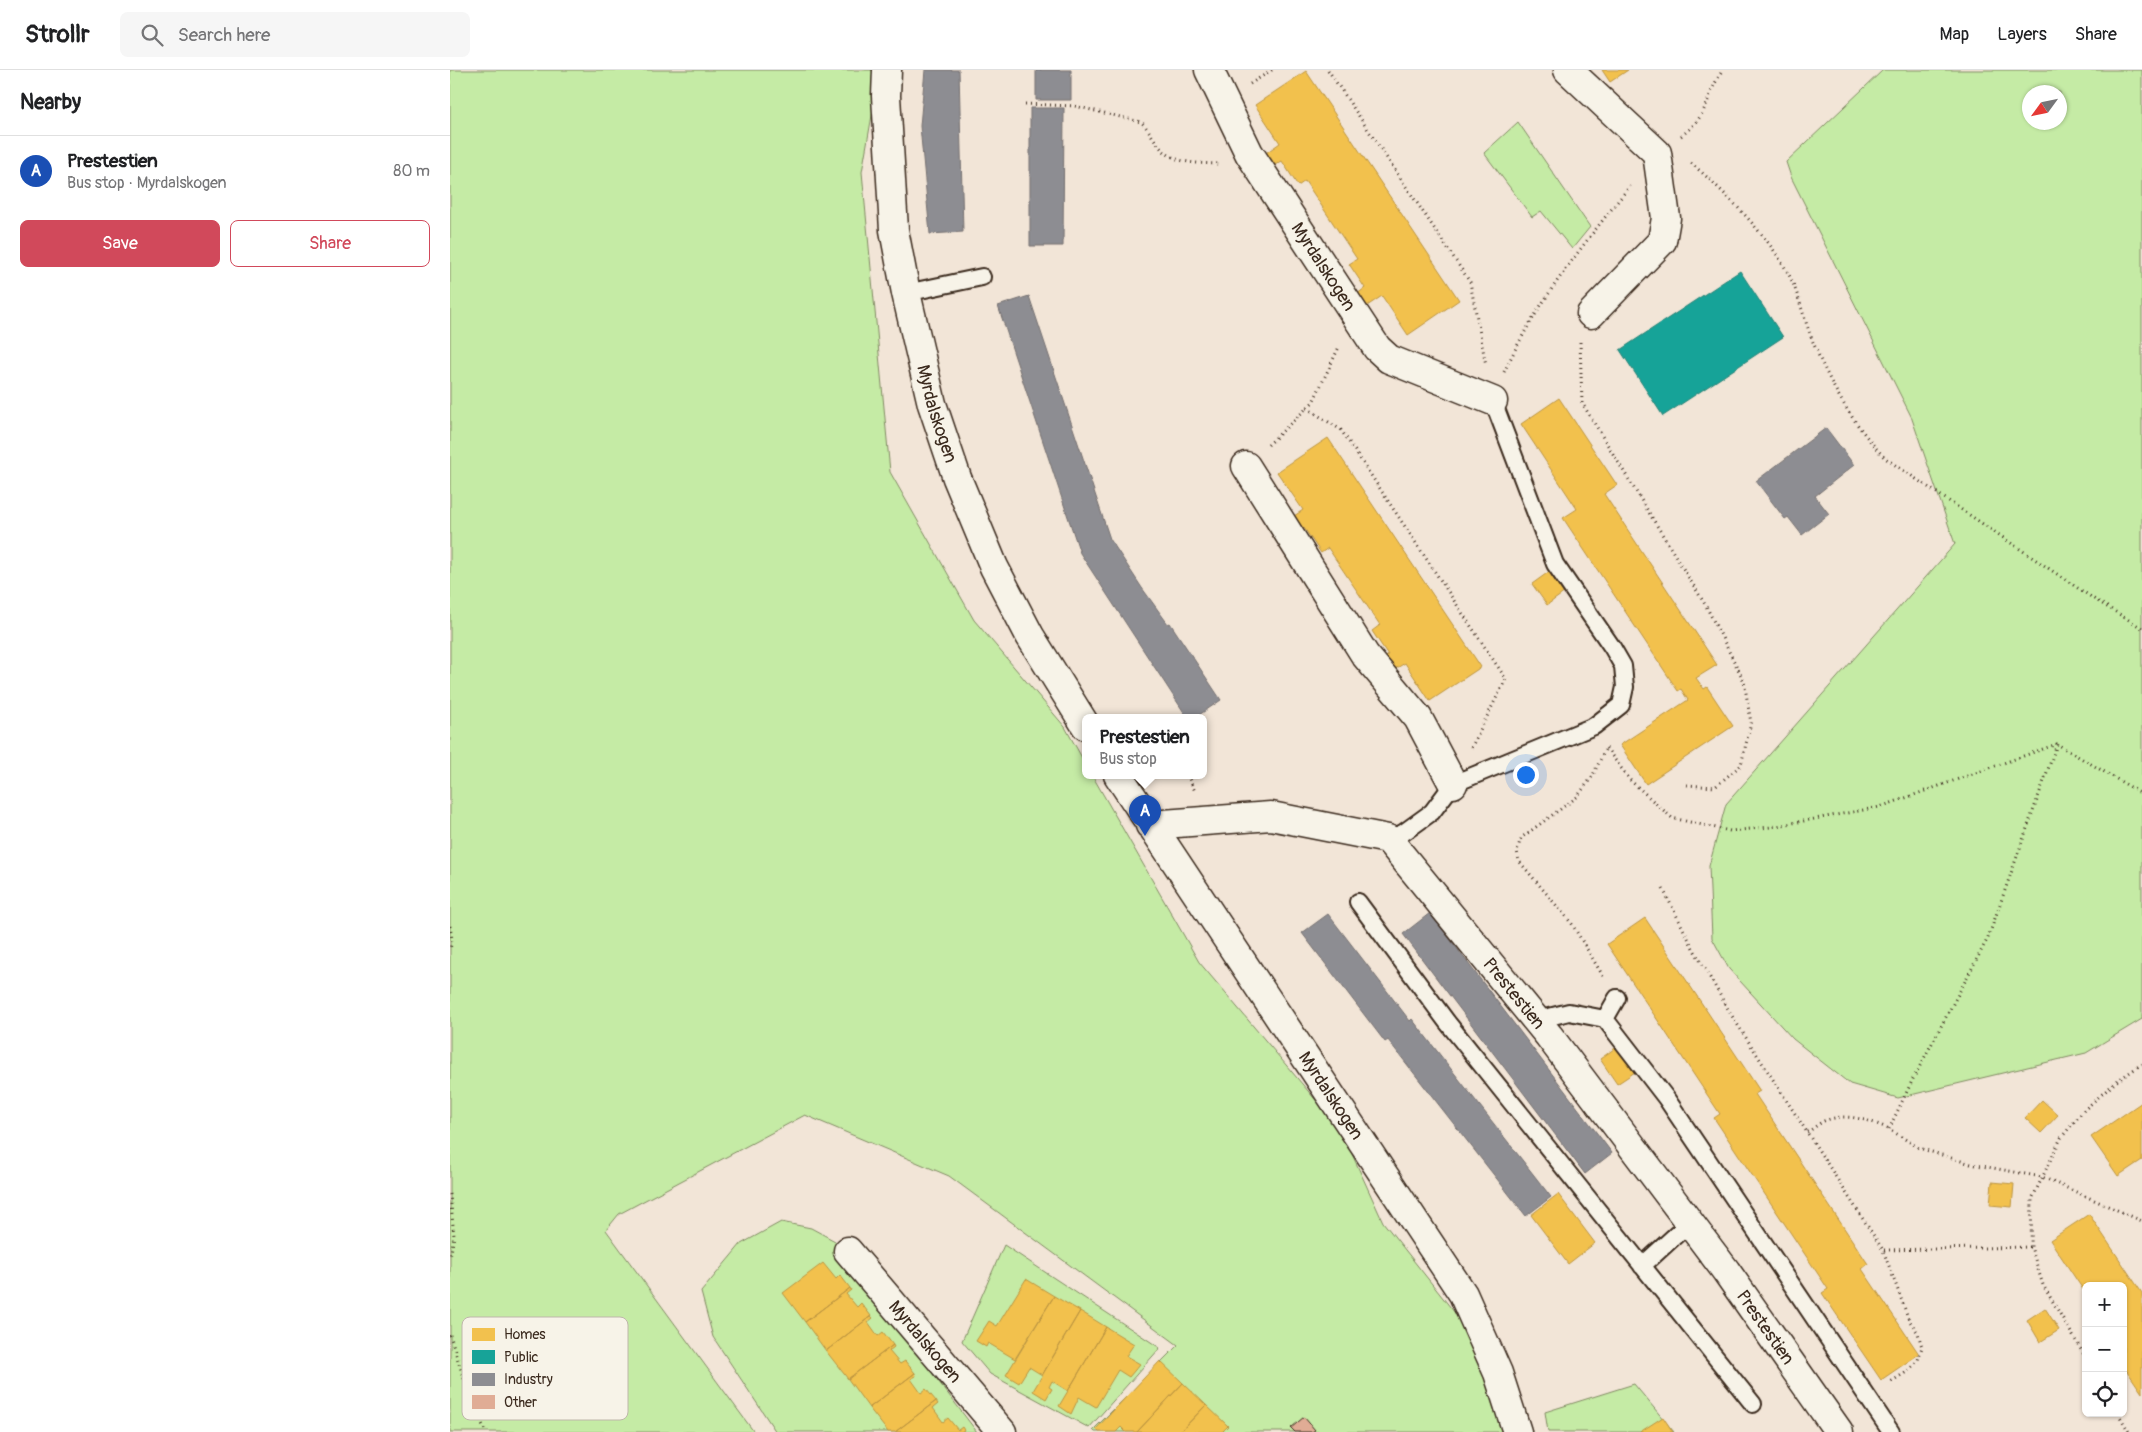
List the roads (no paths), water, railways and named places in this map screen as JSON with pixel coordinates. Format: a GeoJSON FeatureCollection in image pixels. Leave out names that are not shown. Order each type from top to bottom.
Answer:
{"type":"FeatureCollection","features":[{"type":"Feature","properties":{"kind":"street","name":"Myrdalskogen"},"geometry":{"type":"LineString","coordinates":[[887,70],[886,96],[894,230],[906,293],[932,404],[957,478],[990,558],[1030,636],[1082,720]]}},
{"type":"Feature","properties":{"kind":"street","name":"Myrdalskogen"},"geometry":{"type":"LineString","coordinates":[[1209,70],[1249,154],[1377,348],[1389,359],[1493,401]]}},
{"type":"Feature","properties":{"kind":"street"},"geometry":{"type":"LineString","coordinates":[[1568,70],[1657,153],[1666,218],[1662,241],[1592,314]]}},
{"type":"Feature","properties":{"kind":"street"},"geometry":{"type":"LineString","coordinates":[[1246,466],[1365,655],[1418,718],[1453,784]]}},
{"type":"Feature","properties":{"kind":"street","name":"Myrdalskogen"},"geometry":{"type":"LineString","coordinates":[[1121,779],[1463,1294],[1498,1372],[1517,1432]]}},
{"type":"Feature","properties":{"kind":"street"},"geometry":{"type":"LineString","coordinates":[[1150,826],[1272,816],[1388,840]]}},
{"type":"Feature","properties":{"kind":"street","name":"Prestestien"},"geometry":{"type":"LineString","coordinates":[[1388,840],[1536,1020],[1732,1280],[1839,1432]]}},
{"type":"Feature","properties":{"kind":"street","name":"Myrdalskogen"},"geometry":{"type":"LineString","coordinates":[[848,1250],[1002,1432]]}},
{"type":"Feature","properties":{"kind":"lane"},"geometry":{"type":"LineString","coordinates":[[906,293],[982,277]]}},
{"type":"Feature","properties":{"kind":"lane"},"geometry":{"type":"LineString","coordinates":[[1388,840],[1402,833],[1432,812],[1453,784],[1594,726],[1621,705],[1625,687],[1623,666],[1612,646],[1555,564],[1493,401]]}},
{"type":"Feature","properties":{"kind":"lane"},"geometry":{"type":"LineString","coordinates":[[1358,902],[1448,1022],[1753,1404]]}},
{"type":"Feature","properties":{"kind":"lane"},"geometry":{"type":"LineString","coordinates":[[1605,1019],[1617,998]]}},
{"type":"Feature","properties":{"kind":"lane"},"geometry":{"type":"LineString","coordinates":[[1536,1020],[1569,1012],[1605,1019],[1666,1098],[1891,1432]]}},
{"type":"Feature","properties":{"kind":"lane"},"geometry":{"type":"LineString","coordinates":[[1642,1266],[1689,1223]]}},
{"type":"Feature","properties":{"kind":"place","name":"Prestestien"},"geometry":{"type":"Point","coordinates":[1145,836]}}]}
